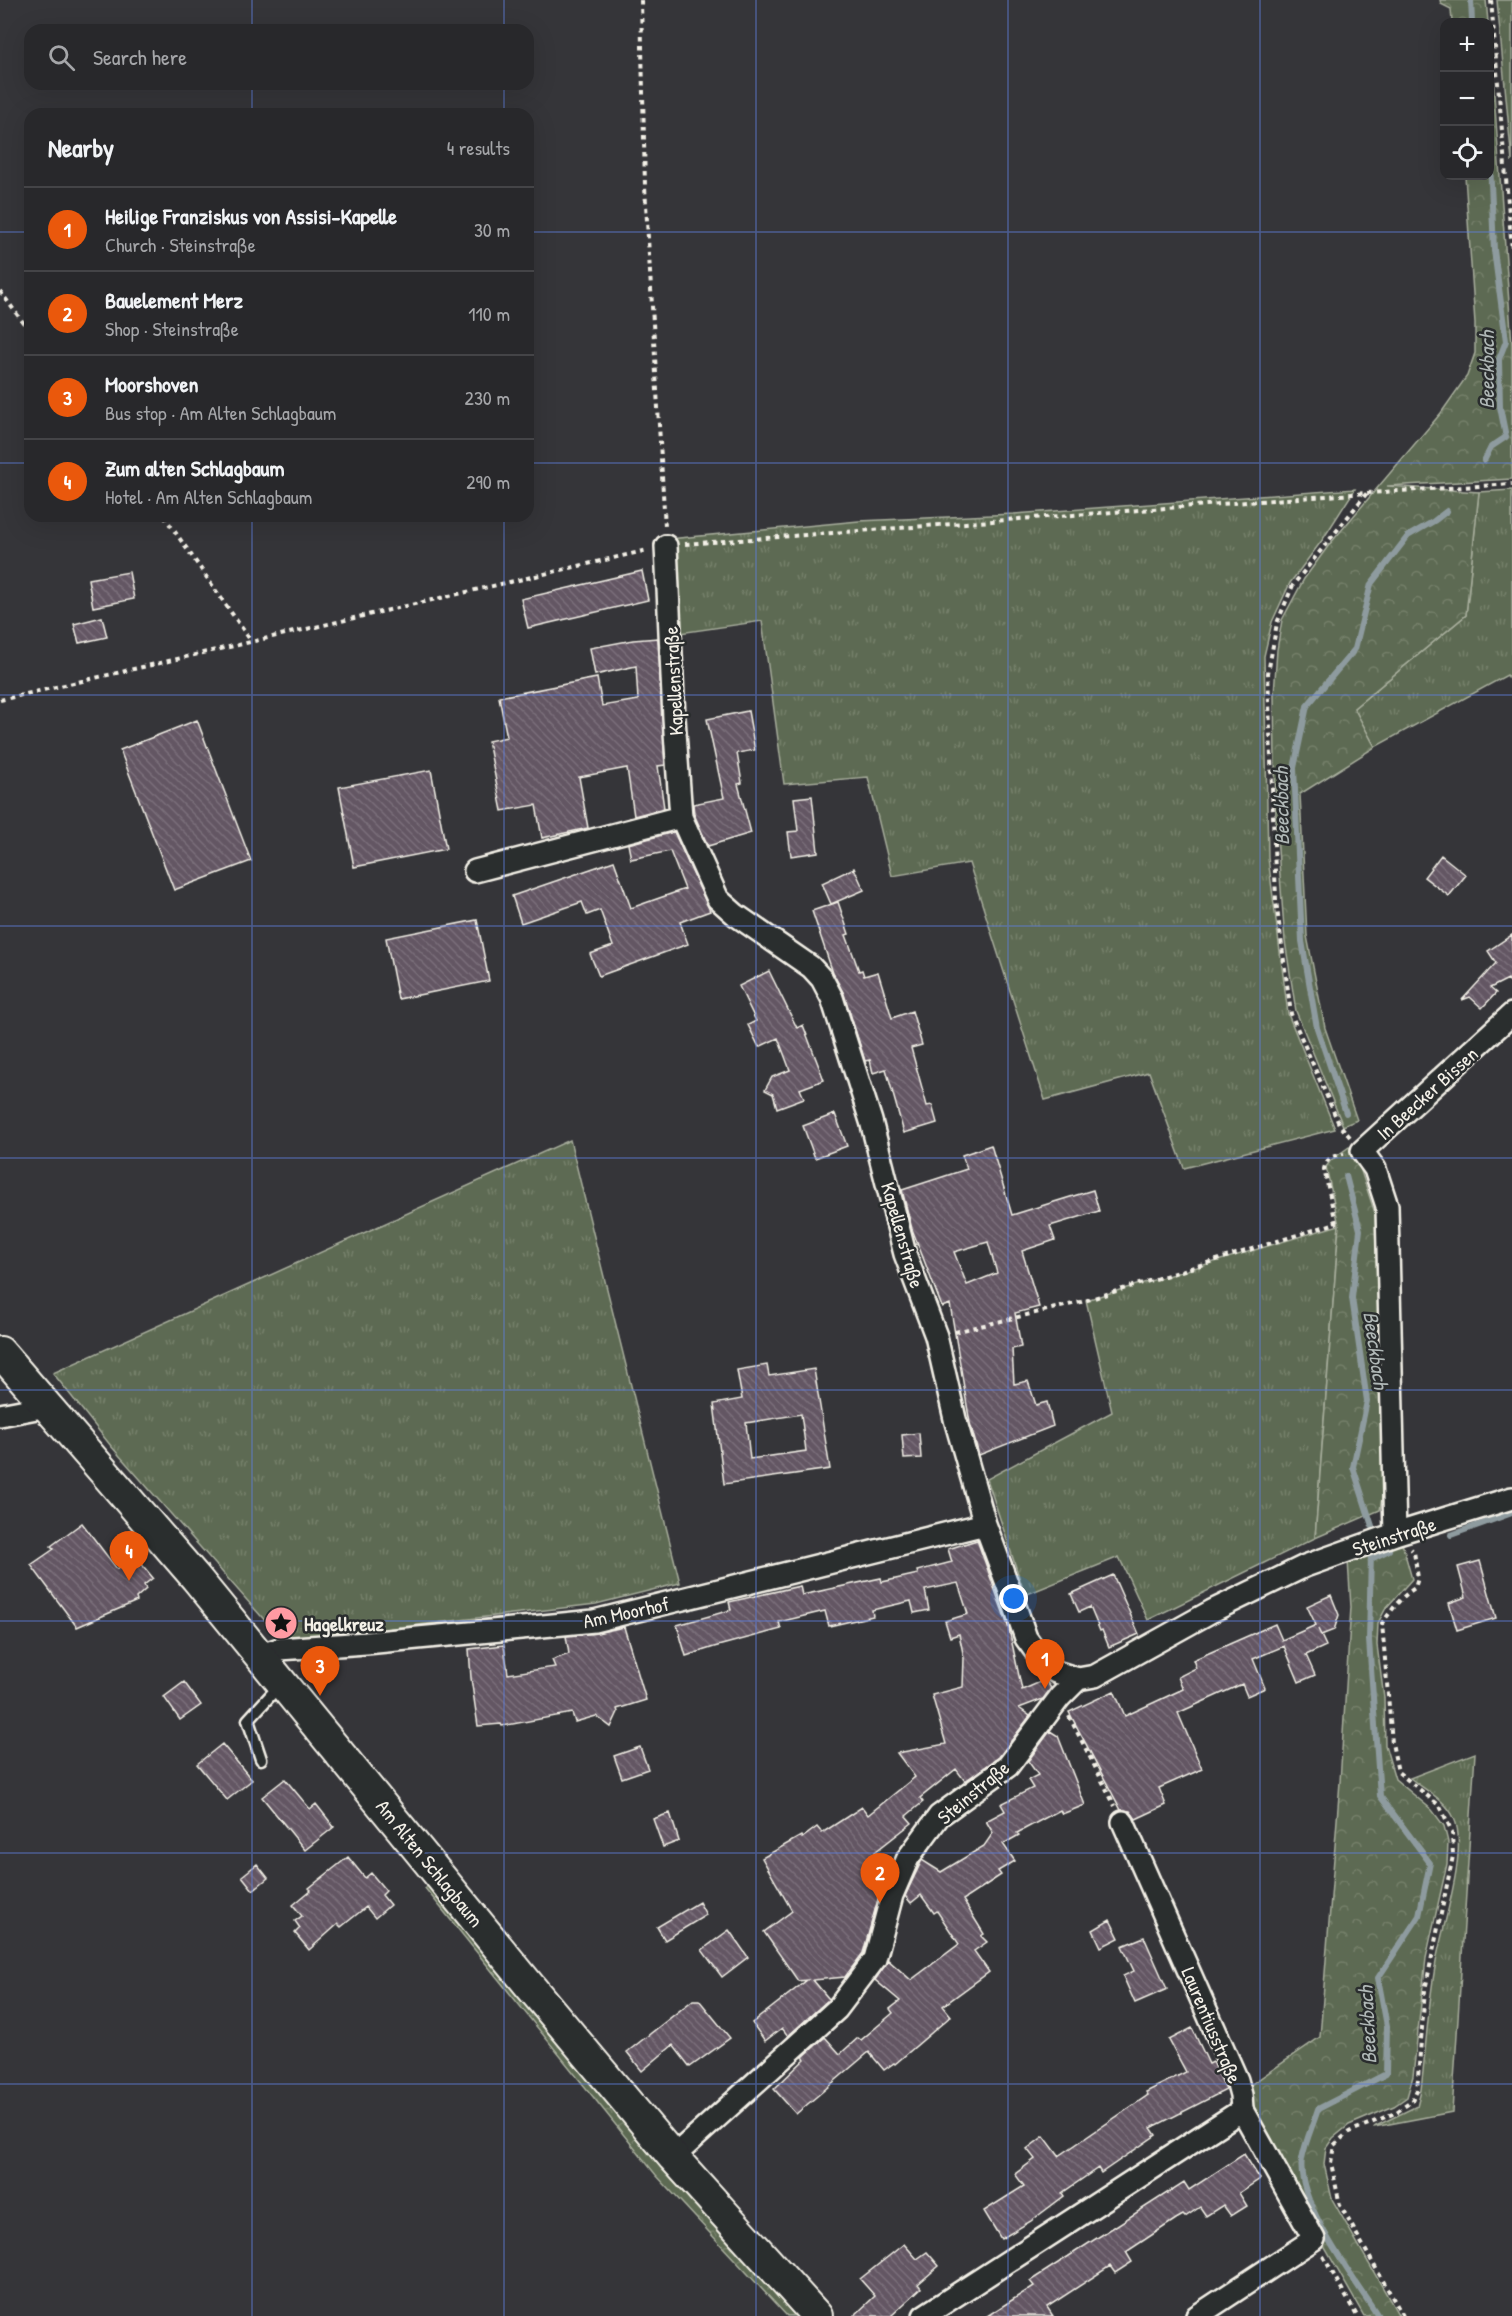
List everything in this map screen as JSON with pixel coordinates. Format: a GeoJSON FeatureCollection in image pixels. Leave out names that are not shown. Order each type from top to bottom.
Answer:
{"type":"FeatureCollection","features":[{"type":"Feature","properties":{"kind":"main road","name":"Am Alten Schlagbaum"},"geometry":{"type":"LineString","coordinates":[[0,1352],[261,1655],[529,1985],[673,2157],[816,2316]]}},
{"type":"Feature","properties":{"kind":"street","name":"Kapellenstraße"},"geometry":{"type":"LineString","coordinates":[[666,546],[681,817],[718,899],[736,915],[811,968],[822,979],[832,998],[871,1121],[905,1254],[936,1336],[955,1419],[985,1524],[1026,1638],[1042,1660],[1056,1672],[1078,1679]]}},
{"type":"Feature","properties":{"kind":"street"},"geometry":{"type":"LineString","coordinates":[[475,871],[681,817]]}},
{"type":"Feature","properties":{"kind":"street","name":"In Beecker Bissen"},"geometry":{"type":"LineString","coordinates":[[1395,1534],[1387,1206],[1375,1169],[1362,1151],[1512,1014]]}},
{"type":"Feature","properties":{"kind":"street"},"geometry":{"type":"LineString","coordinates":[[0,1415],[47,1406]]}},
{"type":"Feature","properties":{"kind":"street","name":"Steinstraße"},"geometry":{"type":"LineString","coordinates":[[673,2157],[837,2009],[875,1959],[892,1895],[908,1858],[939,1816],[1008,1766],[1060,1697],[1078,1679],[1095,1676],[1212,1611],[1305,1566],[1395,1534],[1512,1498]]}},
{"type":"Feature","properties":{"kind":"street","name":"Am Moorhof"},"geometry":{"type":"LineString","coordinates":[[261,1655],[279,1649],[594,1621],[985,1524]]}},
{"type":"Feature","properties":{"kind":"street","name":"Laurentiusstraße"},"geometry":{"type":"LineString","coordinates":[[924,2316],[1242,2110],[1237,2080],[1123,1822]]}},
{"type":"Feature","properties":{"kind":"street"},"geometry":{"type":"LineString","coordinates":[[1197,2316],[1314,2239],[1242,2110]]}},
{"type":"Feature","properties":{"kind":"lane"},"geometry":{"type":"LineString","coordinates":[[261,1759],[248,1720],[282,1682]]}},
{"type":"Feature","properties":{"kind":"path"},"geometry":{"type":"LineString","coordinates":[[641,0],[645,187],[666,546]]}},
{"type":"Feature","properties":{"kind":"path"},"geometry":{"type":"LineString","coordinates":[[1491,0],[1512,250]]}},
{"type":"Feature","properties":{"kind":"path"},"geometry":{"type":"LineString","coordinates":[[0,291],[24,324]]}},
{"type":"Feature","properties":{"kind":"path"},"geometry":{"type":"LineString","coordinates":[[936,1336],[1081,1302],[1336,1222],[1324,1169],[1326,1162],[1331,1157],[1362,1151],[1339,1124],[1291,1014],[1276,901],[1268,673],[1277,623],[1293,585],[1367,493],[1512,484]]}},
{"type":"Feature","properties":{"kind":"path"},"geometry":{"type":"LineString","coordinates":[[168,522],[251,640]]}},
{"type":"Feature","properties":{"kind":"path"},"geometry":{"type":"LineString","coordinates":[[1395,1534],[1414,1552],[1418,1578],[1415,1588],[1399,1598],[1396,1606],[1382,1623],[1392,1743],[1398,1772],[1440,1806],[1452,1832],[1453,1856],[1425,1990],[1417,2090],[1411,2102],[1395,2113],[1349,2132],[1334,2145],[1331,2163],[1340,2205],[1403,2316]]}},
{"type":"Feature","properties":{"kind":"path"},"geometry":{"type":"LineString","coordinates":[[1060,1697],[1123,1822]]}},
{"type":"Feature","properties":{"kind":"path"},"geometry":{"type":"LineString","coordinates":[[1314,2239],[1357,2316]]}},
{"type":"Feature","properties":{"kind":"green space"},"geometry":{"type":"Polygon","coordinates":[[[1440,0],[1486,0],[1488,18],[1452,18],[1451,9],[1441,4],[1440,0]]]}},
{"type":"Feature","properties":{"kind":"green space"},"geometry":{"type":"Polygon","coordinates":[[[1497,0],[1512,0],[1512,162],[1497,0]]]}},
{"type":"Feature","properties":{"kind":"green space"},"geometry":{"type":"Polygon","coordinates":[[[1494,93],[1512,345],[1512,479],[1387,486],[1479,492],[1466,615],[1354,708],[1375,747],[1300,794],[1307,936],[1325,1028],[1357,1120],[1343,1126],[1296,1011],[1285,941],[1276,823],[1274,695],[1277,650],[1282,620],[1304,579],[1329,545],[1441,413],[1467,376],[1475,353],[1465,180],[1494,180],[1494,93]]]}},
{"type":"Feature","properties":{"kind":"green space"},"geometry":{"type":"Polygon","coordinates":[[[1355,489],[1323,539],[1290,583],[1272,622],[1264,656],[1268,858],[1288,1014],[1335,1129],[1184,1168],[1149,1072],[1045,1100],[969,863],[892,876],[868,777],[784,784],[762,621],[680,633],[669,539],[859,521],[1014,514],[1355,489]]]}},
{"type":"Feature","properties":{"kind":"green space"},"geometry":{"type":"Polygon","coordinates":[[[1512,490],[1512,684],[1507,675],[1375,747],[1354,708],[1466,615],[1479,492],[1512,490]]]}},
{"type":"Feature","properties":{"kind":"green space"},"geometry":{"type":"Polygon","coordinates":[[[570,1140],[680,1583],[596,1604],[283,1641],[111,1446],[53,1373],[570,1140]]]}},
{"type":"Feature","properties":{"kind":"green space"},"geometry":{"type":"Polygon","coordinates":[[[1349,1147],[1357,1159],[1375,1213],[1383,1491],[1380,1510],[1315,1538],[1339,1225],[1326,1167],[1331,1160],[1349,1147]]]}},
{"type":"Feature","properties":{"kind":"green space"},"geometry":{"type":"Polygon","coordinates":[[[1339,1225],[1315,1538],[1148,1620],[1119,1557],[1025,1595],[987,1479],[1112,1412],[1086,1300],[1339,1225]]]}},
{"type":"Feature","properties":{"kind":"green space"},"geometry":{"type":"Polygon","coordinates":[[[1393,1527],[1402,1543],[1412,1579],[1386,1608],[1378,1623],[1377,1645],[1384,1698],[1385,1745],[1395,1779],[1432,1810],[1444,1826],[1448,1842],[1447,1864],[1426,1958],[1413,2076],[1407,2097],[1394,2106],[1349,2125],[1333,2138],[1326,2148],[1324,2164],[1332,2199],[1399,2316],[1364,2316],[1261,2136],[1246,2088],[1320,2037],[1351,1607],[1347,1545],[1393,1527]]]}},
{"type":"Feature","properties":{"kind":"green space"},"geometry":{"type":"Polygon","coordinates":[[[1475,1753],[1452,2112],[1374,2127],[1417,2106],[1421,2090],[1433,1978],[1453,1888],[1458,1849],[1458,1832],[1454,1818],[1446,1806],[1410,1778],[1475,1753]]]}},
{"type":"Feature","properties":{"kind":"green space"},"geometry":{"type":"Polygon","coordinates":[[[433,1881],[801,2316],[787,2316],[656,2175],[425,1888],[433,1881]]]}},
{"type":"Feature","properties":{"kind":"building"},"geometry":{"type":"Polygon","coordinates":[[[642,571],[648,600],[528,628],[521,599],[642,571]]]}},
{"type":"Feature","properties":{"kind":"building"},"geometry":{"type":"Polygon","coordinates":[[[129,572],[134,599],[93,607],[88,579],[129,572]]]}},
{"type":"Feature","properties":{"kind":"building"},"geometry":{"type":"Polygon","coordinates":[[[102,617],[107,637],[79,643],[74,624],[102,617]]]}},
{"type":"Feature","properties":{"kind":"building"},"geometry":{"type":"Polygon","coordinates":[[[658,638],[665,765],[658,766],[664,808],[634,816],[627,768],[579,777],[588,828],[542,838],[536,805],[502,811],[488,741],[507,737],[499,697],[597,678],[602,706],[638,700],[636,666],[595,675],[590,648],[658,638]]]}},
{"type":"Feature","properties":{"kind":"building"},"geometry":{"type":"Polygon","coordinates":[[[748,711],[755,750],[737,753],[742,783],[738,784],[751,833],[708,846],[694,814],[693,804],[724,798],[707,719],[748,711]]]}},
{"type":"Feature","properties":{"kind":"building"},"geometry":{"type":"Polygon","coordinates":[[[197,720],[251,861],[174,890],[120,750],[197,720]]]}},
{"type":"Feature","properties":{"kind":"building"},"geometry":{"type":"Polygon","coordinates":[[[431,770],[446,849],[354,867],[339,787],[431,770]]]}},
{"type":"Feature","properties":{"kind":"building"},"geometry":{"type":"Polygon","coordinates":[[[812,796],[818,852],[791,856],[788,832],[798,831],[794,798],[812,796]]]}},
{"type":"Feature","properties":{"kind":"building"},"geometry":{"type":"Polygon","coordinates":[[[674,832],[710,911],[680,922],[688,944],[599,976],[590,954],[613,946],[600,910],[587,915],[582,902],[521,923],[512,896],[614,861],[631,908],[685,889],[670,851],[631,859],[628,844],[674,832]]]}},
{"type":"Feature","properties":{"kind":"building"},"geometry":{"type":"Polygon","coordinates":[[[1441,855],[1466,875],[1449,896],[1424,877],[1441,855]]]}},
{"type":"Feature","properties":{"kind":"building"},"geometry":{"type":"Polygon","coordinates":[[[854,868],[864,890],[831,904],[822,883],[854,868]]]}},
{"type":"Feature","properties":{"kind":"building"},"geometry":{"type":"Polygon","coordinates":[[[838,902],[849,934],[846,935],[859,971],[862,970],[864,976],[878,972],[892,1018],[912,1011],[922,1045],[911,1048],[927,1106],[932,1105],[937,1123],[904,1133],[886,1069],[873,1073],[870,1060],[865,1061],[844,994],[833,973],[812,911],[838,902]]]}},
{"type":"Feature","properties":{"kind":"building"},"geometry":{"type":"Polygon","coordinates":[[[477,920],[489,981],[398,999],[386,938],[477,920]]]}},
{"type":"Feature","properties":{"kind":"building"},"geometry":{"type":"Polygon","coordinates":[[[1512,935],[1512,985],[1508,979],[1490,988],[1496,993],[1482,1008],[1470,997],[1462,1000],[1496,963],[1488,951],[1512,935]]]}},
{"type":"Feature","properties":{"kind":"building"},"geometry":{"type":"Polygon","coordinates":[[[769,971],[797,1028],[803,1025],[824,1080],[800,1089],[804,1098],[777,1108],[773,1094],[765,1090],[772,1077],[790,1070],[778,1038],[759,1047],[748,1025],[756,1021],[739,986],[769,971]]]}},
{"type":"Feature","properties":{"kind":"building"},"geometry":{"type":"Polygon","coordinates":[[[835,1114],[847,1146],[815,1158],[803,1126],[835,1114]]]}},
{"type":"Feature","properties":{"kind":"building"},"geometry":{"type":"Polygon","coordinates":[[[991,1145],[1012,1215],[1093,1190],[1099,1211],[1050,1226],[1055,1240],[1022,1251],[1039,1307],[1015,1313],[1021,1347],[1012,1349],[1014,1384],[1028,1381],[1036,1405],[1047,1402],[1053,1426],[979,1455],[970,1423],[950,1304],[942,1307],[912,1229],[902,1190],[967,1169],[962,1155],[991,1145]],[[988,1242],[954,1252],[967,1285],[997,1273],[988,1242]]]}},
{"type":"Feature","properties":{"kind":"building"},"geometry":{"type":"Polygon","coordinates":[[[767,1365],[769,1376],[814,1369],[830,1469],[724,1484],[714,1404],[742,1399],[737,1370],[767,1365]],[[801,1414],[746,1423],[750,1459],[806,1451],[801,1414]]]}},
{"type":"Feature","properties":{"kind":"building"},"geometry":{"type":"Polygon","coordinates":[[[919,1433],[921,1458],[904,1459],[902,1435],[919,1433]]]}},
{"type":"Feature","properties":{"kind":"building"},"geometry":{"type":"Polygon","coordinates":[[[82,1523],[117,1569],[134,1555],[153,1578],[144,1585],[146,1589],[136,1598],[137,1601],[77,1627],[31,1565],[54,1549],[51,1546],[82,1523]]]}},
{"type":"Feature","properties":{"kind":"building"},"geometry":{"type":"Polygon","coordinates":[[[977,1540],[1009,1629],[1022,1690],[1045,1680],[1051,1688],[1043,1699],[1019,1708],[1030,1716],[999,1757],[965,1781],[956,1769],[920,1798],[923,1802],[906,1816],[912,1823],[875,1852],[892,1862],[880,1892],[863,1953],[845,1977],[813,1980],[829,1999],[788,2036],[782,2028],[765,2041],[752,2023],[807,1980],[798,1981],[764,1932],[792,1911],[762,1858],[801,1836],[802,1838],[817,1827],[822,1833],[862,1807],[868,1815],[915,1777],[897,1753],[946,1744],[932,1695],[963,1687],[964,1658],[959,1634],[950,1637],[945,1621],[968,1614],[958,1583],[925,1590],[929,1610],[914,1613],[911,1601],[872,1610],[873,1616],[829,1626],[825,1611],[779,1622],[781,1629],[686,1656],[677,1625],[731,1610],[729,1602],[800,1586],[802,1595],[881,1578],[882,1582],[918,1574],[917,1571],[952,1562],[948,1549],[977,1540]]]}},
{"type":"Feature","properties":{"kind":"building"},"geometry":{"type":"Polygon","coordinates":[[[1480,1561],[1496,1618],[1457,1630],[1449,1603],[1466,1597],[1458,1567],[1480,1561]]]}},
{"type":"Feature","properties":{"kind":"building"},"geometry":{"type":"Polygon","coordinates":[[[1113,1575],[1139,1634],[1109,1647],[1090,1607],[1079,1612],[1071,1594],[1113,1575]]]}},
{"type":"Feature","properties":{"kind":"building"},"geometry":{"type":"Polygon","coordinates":[[[1331,1595],[1339,1615],[1334,1630],[1321,1635],[1318,1629],[1326,1646],[1306,1655],[1315,1675],[1299,1682],[1284,1646],[1253,1659],[1265,1688],[1247,1696],[1242,1684],[1178,1713],[1202,1769],[1159,1788],[1166,1805],[1136,1819],[1130,1811],[1121,1810],[1069,1712],[1114,1691],[1125,1716],[1183,1689],[1178,1677],[1196,1668],[1193,1660],[1275,1624],[1282,1640],[1316,1625],[1307,1606],[1331,1595]]]}},
{"type":"Feature","properties":{"kind":"building"},"geometry":{"type":"Polygon","coordinates":[[[624,1627],[646,1700],[617,1709],[618,1712],[611,1727],[596,1716],[575,1722],[572,1713],[502,1726],[501,1724],[478,1726],[469,1649],[504,1645],[508,1674],[555,1667],[552,1660],[569,1654],[566,1636],[624,1627]]]}},
{"type":"Feature","properties":{"kind":"building"},"geometry":{"type":"Polygon","coordinates":[[[184,1682],[201,1705],[180,1720],[164,1697],[184,1682]]]}},
{"type":"Feature","properties":{"kind":"building"},"geometry":{"type":"Polygon","coordinates":[[[1050,1731],[1058,1736],[1085,1805],[1062,1814],[1060,1810],[1017,1833],[1019,1835],[1003,1844],[1015,1861],[998,1871],[1001,1875],[963,1900],[984,1934],[981,1936],[987,1942],[974,1951],[989,1972],[943,2006],[951,2016],[895,2064],[884,2070],[869,2052],[796,2114],[774,2089],[825,2037],[840,2054],[893,2013],[890,2009],[900,2001],[875,1980],[888,1960],[911,1980],[959,1944],[937,1911],[934,1913],[921,1895],[911,1903],[905,1896],[922,1860],[941,1872],[984,1846],[993,1833],[986,1821],[1005,1811],[1001,1804],[1033,1788],[1028,1780],[1038,1775],[1028,1761],[1050,1731]]]}},
{"type":"Feature","properties":{"kind":"building"},"geometry":{"type":"Polygon","coordinates":[[[222,1744],[252,1780],[227,1800],[197,1764],[222,1744]]]}},
{"type":"Feature","properties":{"kind":"building"},"geometry":{"type":"Polygon","coordinates":[[[640,1747],[648,1769],[622,1778],[614,1756],[640,1747]]]}},
{"type":"Feature","properties":{"kind":"building"},"geometry":{"type":"Polygon","coordinates":[[[285,1779],[310,1809],[316,1804],[334,1827],[305,1850],[262,1797],[285,1779]]]}},
{"type":"Feature","properties":{"kind":"building"},"geometry":{"type":"Polygon","coordinates":[[[670,1813],[679,1841],[663,1847],[653,1819],[670,1813]]]}},
{"type":"Feature","properties":{"kind":"building"},"geometry":{"type":"Polygon","coordinates":[[[348,1857],[365,1878],[371,1873],[386,1891],[382,1895],[390,1905],[375,1918],[366,1907],[341,1927],[338,1924],[309,1950],[295,1933],[300,1928],[295,1921],[302,1916],[293,1905],[311,1890],[309,1888],[348,1857]]]}},
{"type":"Feature","properties":{"kind":"building"},"geometry":{"type":"Polygon","coordinates":[[[257,1864],[268,1878],[253,1890],[242,1876],[257,1864]]]}},
{"type":"Feature","properties":{"kind":"building"},"geometry":{"type":"Polygon","coordinates":[[[699,1902],[706,1915],[665,1940],[657,1927],[699,1902]]]}},
{"type":"Feature","properties":{"kind":"building"},"geometry":{"type":"Polygon","coordinates":[[[1110,1920],[1119,1938],[1101,1947],[1093,1930],[1110,1920]]]}},
{"type":"Feature","properties":{"kind":"building"},"geometry":{"type":"Polygon","coordinates":[[[729,1930],[748,1957],[722,1977],[702,1950],[729,1930]]]}},
{"type":"Feature","properties":{"kind":"building"},"geometry":{"type":"Polygon","coordinates":[[[1144,1937],[1167,1989],[1135,2003],[1123,1976],[1134,1971],[1122,1946],[1144,1937]]]}},
{"type":"Feature","properties":{"kind":"building"},"geometry":{"type":"Polygon","coordinates":[[[693,2000],[699,2000],[730,2038],[690,2067],[673,2045],[642,2071],[627,2052],[693,2000]]]}},
{"type":"Feature","properties":{"kind":"building"},"geometry":{"type":"Polygon","coordinates":[[[1192,2028],[1209,2064],[1213,2062],[1226,2090],[1151,2128],[1156,2135],[1101,2173],[1098,2168],[1062,2193],[1064,2196],[1031,2221],[1001,2239],[984,2211],[1024,2186],[1015,2174],[1035,2159],[1027,2149],[1044,2136],[1059,2156],[1148,2095],[1146,2092],[1186,2072],[1169,2040],[1192,2028]]]}},
{"type":"Feature","properties":{"kind":"building"},"geometry":{"type":"Polygon","coordinates":[[[1244,2154],[1260,2179],[1239,2193],[1247,2206],[1231,2216],[1223,2205],[1206,2216],[1200,2207],[1185,2217],[1183,2215],[1126,2252],[1132,2262],[1115,2273],[1110,2266],[1047,2307],[1053,2316],[987,2316],[1034,2286],[1030,2281],[1184,2182],[1189,2190],[1244,2154]]]}},
{"type":"Feature","properties":{"kind":"building"},"geometry":{"type":"Polygon","coordinates":[[[904,2244],[917,2259],[927,2252],[939,2266],[918,2284],[921,2288],[891,2316],[854,2316],[875,2296],[860,2279],[904,2244]]]}},
{"type":"Feature","properties":{"kind":"waterway","name":"Beeckbach"},"geometry":{"type":"LineString","coordinates":[[1471,0],[1472,18]]}},
{"type":"Feature","properties":{"kind":"waterway","name":"Beeckbach"},"geometry":{"type":"LineString","coordinates":[[1484,461],[1491,447],[1506,437],[1500,407],[1499,359],[1506,341],[1494,250],[1491,180]]}},
{"type":"Feature","properties":{"kind":"waterway","name":"Beeckbach"},"geometry":{"type":"LineString","coordinates":[[1346,1113],[1317,1028],[1302,941],[1294,768],[1307,706],[1355,649],[1371,584],[1408,536],[1447,511]]}},
{"type":"Feature","properties":{"kind":"waterway","name":"Beeckbach"},"geometry":{"type":"LineString","coordinates":[[1346,1176],[1360,1230],[1352,1298],[1367,1401],[1353,1467],[1372,1526]]}},
{"type":"Feature","properties":{"kind":"waterway"},"geometry":{"type":"LineString","coordinates":[[1451,1535],[1512,1513]]}},
{"type":"Feature","properties":{"kind":"waterway"},"geometry":{"type":"LineString","coordinates":[[1371,1559],[1389,1550]]}},
{"type":"Feature","properties":{"kind":"waterway","name":"Beeckbach"},"geometry":{"type":"LineString","coordinates":[[1371,1553],[1369,1640],[1380,1796],[1430,1863],[1419,1916],[1378,1978],[1387,2026],[1386,2074],[1318,2109],[1302,2159],[1302,2176],[1317,2218],[1342,2262],[1378,2316]]}},
{"type":"Feature","properties":{"kind":"place","name":"Zum alten Schlagbaum"},"geometry":{"type":"Point","coordinates":[129,1581]}},
{"type":"Feature","properties":{"kind":"place","name":"Hagelkreuz"},"geometry":{"type":"Point","coordinates":[281,1623]}},
{"type":"Feature","properties":{"kind":"place","name":"Heilige Franziskus von Assisi-Kapelle"},"geometry":{"type":"Point","coordinates":[1045,1689]}},
{"type":"Feature","properties":{"kind":"place","name":"Moorshoven"},"geometry":{"type":"Point","coordinates":[320,1696]}},
{"type":"Feature","properties":{"kind":"place","name":"Bauelement Merz"},"geometry":{"type":"Point","coordinates":[880,1903]}}]}
